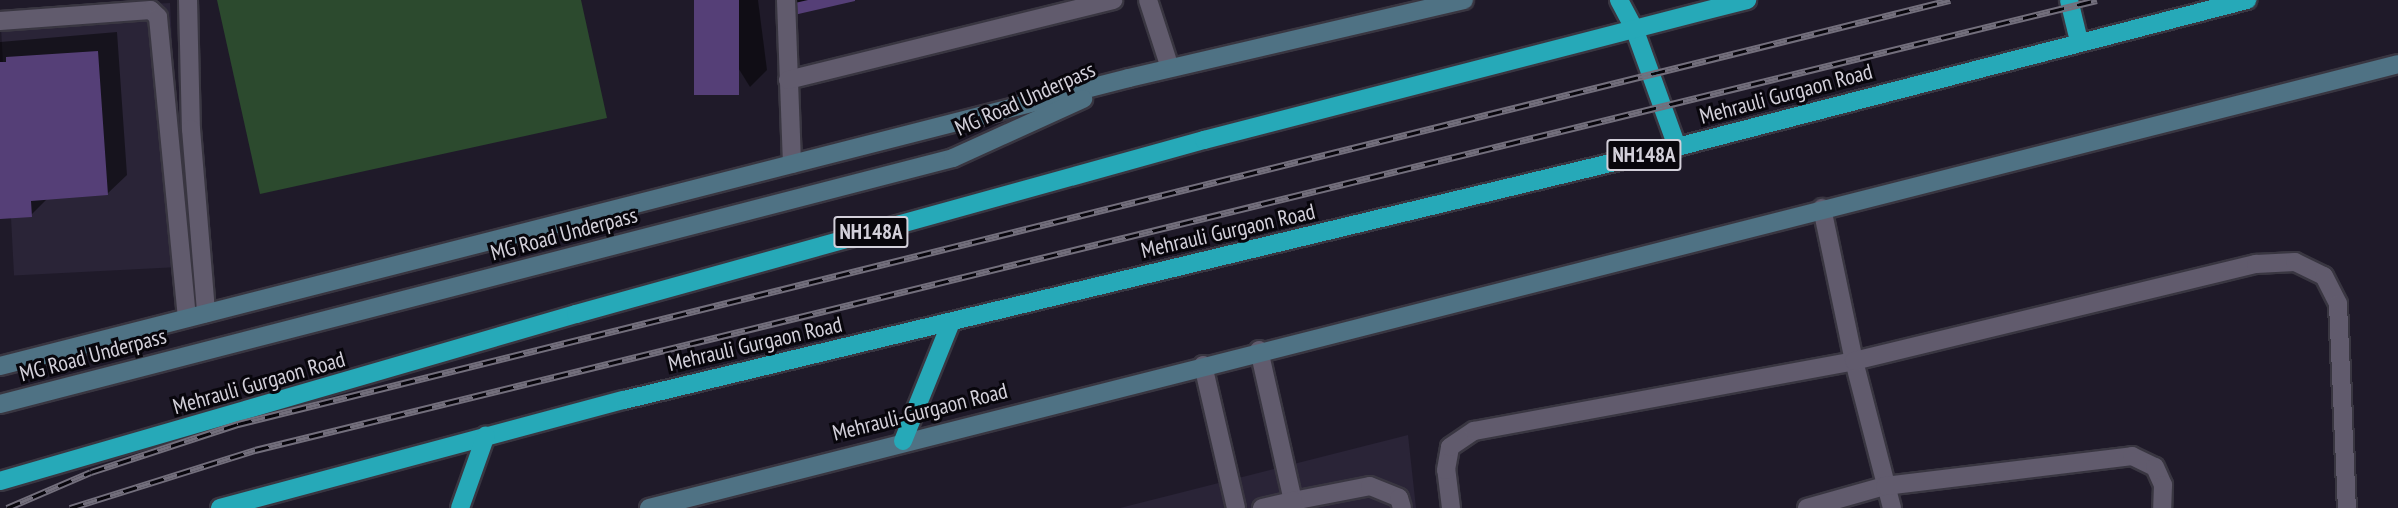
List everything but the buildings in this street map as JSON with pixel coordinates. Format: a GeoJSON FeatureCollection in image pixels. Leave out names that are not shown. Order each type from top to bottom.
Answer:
{"type":"FeatureCollection","features":[{"type":"Feature","properties":{"kind":"highway"},"geometry":{"type":"LineString","coordinates":[[1619,0],[1634,28],[1677,147]]}},
{"type":"Feature","properties":{"kind":"highway","name":"Mehrauli Gurgaon Road"},"geometry":{"type":"LineString","coordinates":[[0,482],[576,314],[1204,140],[1747,0]]}},
{"type":"Feature","properties":{"kind":"highway"},"geometry":{"type":"LineString","coordinates":[[2069,0],[2079,41]]}},
{"type":"Feature","properties":{"kind":"highway","name":"Mehrauli Gurgaon Road"},"geometry":{"type":"LineString","coordinates":[[220,508],[486,435],[1677,147],[2079,41],[2247,0]]}},
{"type":"Feature","properties":{"kind":"highway"},"geometry":{"type":"LineString","coordinates":[[903,441],[951,322]]}},
{"type":"Feature","properties":{"kind":"highway"},"geometry":{"type":"LineString","coordinates":[[460,508],[486,435]]}},
{"type":"Feature","properties":{"kind":"street"},"geometry":{"type":"LineString","coordinates":[[188,0],[191,129],[206,313]]}},
{"type":"Feature","properties":{"kind":"street"},"geometry":{"type":"LineString","coordinates":[[786,0],[792,164]]}},
{"type":"Feature","properties":{"kind":"street"},"geometry":{"type":"LineString","coordinates":[[788,80],[1113,0]]}},
{"type":"Feature","properties":{"kind":"street"},"geometry":{"type":"LineString","coordinates":[[1148,0],[1170,68]]}},
{"type":"Feature","properties":{"kind":"street"},"geometry":{"type":"LineString","coordinates":[[0,366],[1129,78],[1464,0]]}},
{"type":"Feature","properties":{"kind":"street"},"geometry":{"type":"LineString","coordinates":[[0,21],[151,10],[158,17],[187,318]]}},
{"type":"Feature","properties":{"kind":"street","name":"Mehrauli-Gurgaon Road"},"geometry":{"type":"LineString","coordinates":[[650,508],[1259,350],[2398,64]]}},
{"type":"Feature","properties":{"kind":"street","name":"MG Road Underpass"},"geometry":{"type":"LineString","coordinates":[[0,404],[953,158],[1129,78]]}},
{"type":"Feature","properties":{"kind":"street"},"geometry":{"type":"LineString","coordinates":[[1822,208],[1854,361],[1892,508]]}},
{"type":"Feature","properties":{"kind":"street"},"geometry":{"type":"LineString","coordinates":[[1451,508],[1446,470],[1450,447],[1474,431],[1854,361],[2256,264],[2295,262],[2324,276],[2338,304],[2347,508]]}},
{"type":"Feature","properties":{"kind":"street"},"geometry":{"type":"LineString","coordinates":[[1259,350],[1293,501]]}},
{"type":"Feature","properties":{"kind":"street"},"geometry":{"type":"LineString","coordinates":[[1203,365],[1236,508]]}},
{"type":"Feature","properties":{"kind":"street"},"geometry":{"type":"LineString","coordinates":[[1807,508],[1885,486],[2132,456],[2155,467],[2163,485],[2162,508]]}},
{"type":"Feature","properties":{"kind":"street"},"geometry":{"type":"LineString","coordinates":[[1262,508],[1370,486],[1393,494],[1402,508]]}},
{"type":"Feature","properties":{"kind":"shaded area"},"geometry":{"type":"Polygon","coordinates":[[[170,3],[184,267],[14,276],[0,12],[170,3]]]}},
{"type":"Feature","properties":{"kind":"shaded area"},"geometry":{"type":"Polygon","coordinates":[[[1408,435],[1416,508],[1120,508],[1408,435]]]}},
{"type":"Feature","properties":{"kind":"green space"},"geometry":{"type":"Polygon","coordinates":[[[217,0],[581,0],[607,118],[260,194],[217,0]]]}},
{"type":"Feature","properties":{"kind":"railway"},"geometry":{"type":"LineString","coordinates":[[7,508],[91,472],[238,424],[1950,0]]}},
{"type":"Feature","properties":{"kind":"railway"},"geometry":{"type":"LineString","coordinates":[[70,508],[255,450],[2097,0]]}}]}
